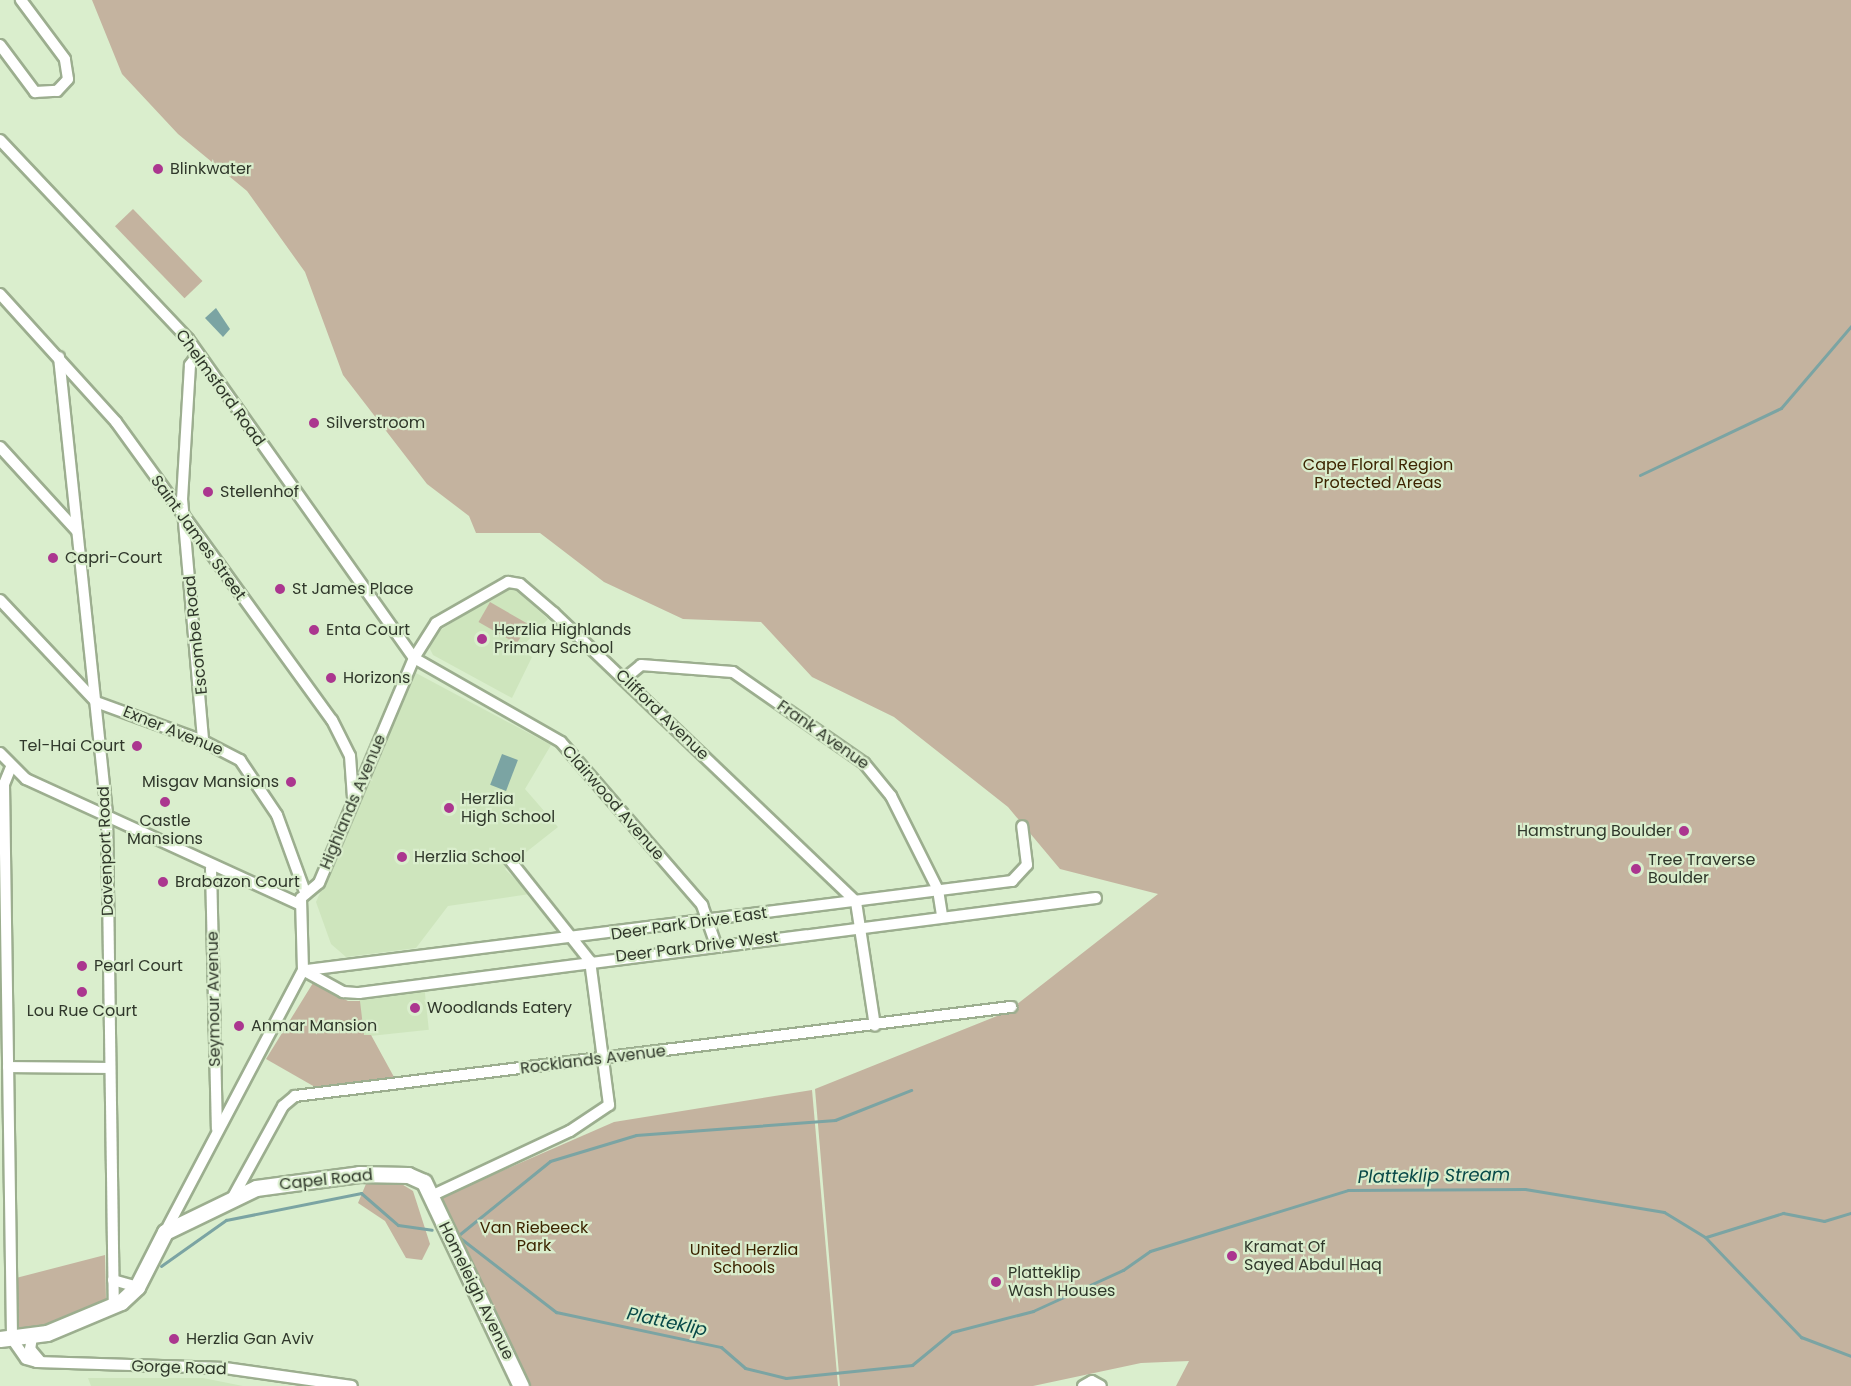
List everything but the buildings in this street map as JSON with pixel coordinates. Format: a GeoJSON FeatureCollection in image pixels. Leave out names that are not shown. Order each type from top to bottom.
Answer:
{"type":"FeatureCollection","features":[{"type":"Feature","properties":{"kind":"street"},"geometry":{"type":"LineString","coordinates":[[0,45],[35,92],[57,91],[68,79],[65,59],[21,0]]}},
{"type":"Feature","properties":{"kind":"street","name":"Chelmsford Road"},"geometry":{"type":"LineString","coordinates":[[0,140],[198,354],[414,658]]}},
{"type":"Feature","properties":{"kind":"street","name":"Saint James Street"},"geometry":{"type":"LineString","coordinates":[[0,294],[79,379],[343,738],[353,774],[353,805]]}},
{"type":"Feature","properties":{"kind":"street","name":"Escombe Road"},"geometry":{"type":"LineString","coordinates":[[198,354],[190,365],[184,520],[204,741]]}},
{"type":"Feature","properties":{"kind":"street","name":"Davenport Road"},"geometry":{"type":"LineString","coordinates":[[60,357],[72,497],[107,817],[114,1305]]}},
{"type":"Feature","properties":{"kind":"street"},"geometry":{"type":"LineString","coordinates":[[63,398],[79,379]]}},
{"type":"Feature","properties":{"kind":"street"},"geometry":{"type":"LineString","coordinates":[[0,447],[76,530]]}},
{"type":"Feature","properties":{"kind":"street"},"geometry":{"type":"LineString","coordinates":[[48,498],[61,503],[72,497]]}},
{"type":"Feature","properties":{"kind":"street","name":"Clifford Avenue"},"geometry":{"type":"LineString","coordinates":[[414,658],[436,623],[498,585],[514,582],[624,679],[856,902]]}},
{"type":"Feature","properties":{"kind":"street","name":"Exner Avenue"},"geometry":{"type":"LineString","coordinates":[[0,600],[96,702],[204,741],[240,760],[258,782],[277,815],[305,892]]}},
{"type":"Feature","properties":{"kind":"street","name":"Highlands Avenue"},"geometry":{"type":"LineString","coordinates":[[299,904],[305,892],[319,884],[414,658]]}},
{"type":"Feature","properties":{"kind":"street","name":"Clairwood Avenue"},"geometry":{"type":"LineString","coordinates":[[414,658],[561,742],[702,905],[716,945]]}},
{"type":"Feature","properties":{"kind":"street","name":"Frank Avenue"},"geometry":{"type":"LineString","coordinates":[[624,679],[647,665],[722,670],[741,677],[879,775],[938,890],[942,915]]}},
{"type":"Feature","properties":{"kind":"street"},"geometry":{"type":"LineString","coordinates":[[0,753],[11,767],[107,817],[211,868],[299,904],[303,970],[217,1130],[137,1287],[114,1305],[32,1337],[6,1339]]}},
{"type":"Feature","properties":{"kind":"street"},"geometry":{"type":"LineString","coordinates":[[11,767],[4,784],[4,932],[8,1067],[6,1339],[26,1359],[41,1362]]}},
{"type":"Feature","properties":{"kind":"street","name":"Deer Park Drive East"},"geometry":{"type":"LineString","coordinates":[[303,970],[577,939],[1018,879],[1027,859],[1022,826]]}},
{"type":"Feature","properties":{"kind":"street"},"geometry":{"type":"LineString","coordinates":[[431,1196],[570,1131],[609,1105],[590,961],[577,939],[510,860]]}},
{"type":"Feature","properties":{"kind":"street","name":"Seymour Avenue"},"geometry":{"type":"LineString","coordinates":[[211,868],[217,1130]]}},
{"type":"Feature","properties":{"kind":"street","name":"Deer Park Drive West"},"geometry":{"type":"LineString","coordinates":[[343,992],[942,915],[1096,898]]}},
{"type":"Feature","properties":{"kind":"street"},"geometry":{"type":"LineString","coordinates":[[856,902],[875,1026]]}},
{"type":"Feature","properties":{"kind":"street"},"geometry":{"type":"LineString","coordinates":[[341,966],[337,979],[343,992]]}},
{"type":"Feature","properties":{"kind":"street"},"geometry":{"type":"LineString","coordinates":[[303,970],[343,992]]}},
{"type":"Feature","properties":{"kind":"street","name":"Rocklands Avenue"},"geometry":{"type":"LineString","coordinates":[[233,1197],[283,1106],[295,1096],[875,1026],[1011,1007]]}},
{"type":"Feature","properties":{"kind":"street"},"geometry":{"type":"LineString","coordinates":[[8,1067],[110,1068]]}},
{"type":"Feature","properties":{"kind":"street"},"geometry":{"type":"LineString","coordinates":[[216,1082],[239,1088]]}},
{"type":"Feature","properties":{"kind":"street","name":"Capel Road"},"geometry":{"type":"LineString","coordinates":[[165,1232],[233,1197],[256,1188],[372,1173],[418,1178],[431,1196]]}},
{"type":"Feature","properties":{"kind":"street","name":"Homeleigh Avenue"},"geometry":{"type":"LineString","coordinates":[[431,1196],[521,1386]]}},
{"type":"Feature","properties":{"kind":"street"},"geometry":{"type":"LineString","coordinates":[[113,1280],[137,1287]]}},
{"type":"Feature","properties":{"kind":"street"},"geometry":{"type":"LineString","coordinates":[[32,1337],[30,1350],[41,1362]]}},
{"type":"Feature","properties":{"kind":"street","name":"Gorge Road"},"geometry":{"type":"LineString","coordinates":[[41,1362],[225,1368],[352,1386]]}},
{"type":"Feature","properties":{"kind":"street"},"geometry":{"type":"LineString","coordinates":[[1083,1386],[1092,1381],[1101,1386]]}},
{"type":"Feature","properties":{"kind":"shaded area","name":"Herzlia Highlands Primary School"},"geometry":{"type":"Polygon","coordinates":[[[506,588],[516,590],[548,619],[520,649],[532,657],[512,698],[433,655],[429,647],[439,631],[506,588]]]}},
{"type":"Feature","properties":{"kind":"shaded area","name":"Herzlia High School"},"geometry":{"type":"Polygon","coordinates":[[[416,673],[551,745],[525,789],[558,827],[505,869],[530,894],[448,906],[416,948],[346,957],[331,944],[316,902],[416,673]]]}},
{"type":"Feature","properties":{"kind":"shaded area"},"geometry":{"type":"Polygon","coordinates":[[[424,984],[429,1030],[363,1037],[358,991],[424,984]]]}},
{"type":"Feature","properties":{"kind":"shaded area"},"geometry":{"type":"Polygon","coordinates":[[[88,1378],[203,1378],[243,1386],[91,1386],[88,1378]]]}},
{"type":"Feature","properties":{"kind":"green space","name":"Cape Floral Region Protected Areas"},"geometry":{"type":"Polygon","coordinates":[[[92,0],[1851,0],[1851,1386],[1176,1386],[1189,1361],[1141,1363],[1033,1386],[840,1386],[815,1089],[1007,1012],[1158,894],[1060,869],[1008,807],[894,717],[812,677],[761,622],[683,619],[604,582],[540,533],[476,533],[469,516],[427,484],[343,375],[305,272],[247,191],[178,134],[122,74],[92,0]]]}},
{"type":"Feature","properties":{"kind":"green space"},"geometry":{"type":"Polygon","coordinates":[[[133,209],[202,281],[184,298],[115,226],[133,209]]]}},
{"type":"Feature","properties":{"kind":"green space"},"geometry":{"type":"Polygon","coordinates":[[[490,602],[528,624],[517,644],[478,622],[490,602]]]}},
{"type":"Feature","properties":{"kind":"green space"},"geometry":{"type":"Polygon","coordinates":[[[313,983],[348,1001],[360,1001],[364,1035],[371,1035],[394,1077],[315,1087],[266,1059],[313,983]]]}},
{"type":"Feature","properties":{"kind":"green space","name":"Van Riebeeck Park"},"geometry":{"type":"Polygon","coordinates":[[[812,1090],[838,1386],[526,1386],[440,1203],[442,1197],[614,1122],[812,1090]]]}},
{"type":"Feature","properties":{"kind":"green space"},"geometry":{"type":"Polygon","coordinates":[[[392,1178],[413,1191],[430,1244],[422,1260],[406,1258],[385,1221],[358,1203],[368,1179],[392,1178]]]}},
{"type":"Feature","properties":{"kind":"green space"},"geometry":{"type":"Polygon","coordinates":[[[105,1255],[106,1301],[43,1328],[17,1328],[16,1278],[105,1255]]]}},
{"type":"Feature","properties":{"kind":"water"},"geometry":{"type":"Polygon","coordinates":[[[216,308],[230,329],[223,337],[205,318],[216,308]]]}},
{"type":"Feature","properties":{"kind":"water"},"geometry":{"type":"Polygon","coordinates":[[[502,754],[518,760],[506,791],[490,785],[502,754]]]}},
{"type":"Feature","properties":{"kind":"waterway"},"geometry":{"type":"LineString","coordinates":[[1640,475],[1781,408],[1851,326]]}},
{"type":"Feature","properties":{"kind":"waterway"},"geometry":{"type":"LineString","coordinates":[[460,1234],[550,1161],[636,1135],[835,1120],[911,1090]]}},
{"type":"Feature","properties":{"kind":"waterway","name":"Platteklip Stream"},"geometry":{"type":"LineString","coordinates":[[455,1234],[556,1312],[721,1347],[745,1368],[786,1378],[912,1365],[952,1332],[1033,1311],[1123,1270],[1150,1251],[1348,1190],[1525,1189],[1664,1212],[1705,1237],[1801,1337],[1851,1356]]}},
{"type":"Feature","properties":{"kind":"waterway","name":"Platteklip"},"geometry":{"type":"LineString","coordinates":[[161,1266],[226,1220],[361,1193],[398,1225],[432,1230]]}},
{"type":"Feature","properties":{"kind":"waterway"},"geometry":{"type":"LineString","coordinates":[[1706,1237],[1783,1213],[1824,1221],[1851,1213]]}},
{"type":"Feature","properties":{"kind":"place","name":"Blinkwater"},"geometry":{"type":"Point","coordinates":[158,169]}},
{"type":"Feature","properties":{"kind":"place","name":"Silverstroom"},"geometry":{"type":"Point","coordinates":[314,423]}},
{"type":"Feature","properties":{"kind":"place","name":"Stellenhof"},"geometry":{"type":"Point","coordinates":[208,492]}},
{"type":"Feature","properties":{"kind":"place","name":"Capri-Court"},"geometry":{"type":"Point","coordinates":[53,558]}},
{"type":"Feature","properties":{"kind":"place","name":"St James Place"},"geometry":{"type":"Point","coordinates":[280,589]}},
{"type":"Feature","properties":{"kind":"place","name":"Enta Court"},"geometry":{"type":"Point","coordinates":[314,630]}},
{"type":"Feature","properties":{"kind":"place","name":"Herzlia Highlands Primary School"},"geometry":{"type":"Point","coordinates":[482,639]}},
{"type":"Feature","properties":{"kind":"place","name":"Horizons"},"geometry":{"type":"Point","coordinates":[331,678]}},
{"type":"Feature","properties":{"kind":"place","name":"Tel-Hai Court"},"geometry":{"type":"Point","coordinates":[137,746]}},
{"type":"Feature","properties":{"kind":"place","name":"Misgav Mansions"},"geometry":{"type":"Point","coordinates":[291,782]}},
{"type":"Feature","properties":{"kind":"place","name":"Castle Mansions"},"geometry":{"type":"Point","coordinates":[165,802]}},
{"type":"Feature","properties":{"kind":"place","name":"Herzlia High School"},"geometry":{"type":"Point","coordinates":[449,808]}},
{"type":"Feature","properties":{"kind":"place","name":"Hamstrung Boulder"},"geometry":{"type":"Point","coordinates":[1684,831]}},
{"type":"Feature","properties":{"kind":"place","name":"Herzlia School"},"geometry":{"type":"Point","coordinates":[402,857]}},
{"type":"Feature","properties":{"kind":"place","name":"Tree Traverse Boulder"},"geometry":{"type":"Point","coordinates":[1636,869]}},
{"type":"Feature","properties":{"kind":"place","name":"Brabazon Court"},"geometry":{"type":"Point","coordinates":[163,882]}},
{"type":"Feature","properties":{"kind":"place","name":"Pearl Court"},"geometry":{"type":"Point","coordinates":[82,966]}},
{"type":"Feature","properties":{"kind":"place","name":"Lou Rue Court"},"geometry":{"type":"Point","coordinates":[82,992]}},
{"type":"Feature","properties":{"kind":"place","name":"Woodlands Eatery"},"geometry":{"type":"Point","coordinates":[415,1008]}},
{"type":"Feature","properties":{"kind":"place","name":"Anmar Mansion"},"geometry":{"type":"Point","coordinates":[239,1026]}},
{"type":"Feature","properties":{"kind":"place","name":"Kramat Of Sayed Abdul Haq"},"geometry":{"type":"Point","coordinates":[1232,1256]}},
{"type":"Feature","properties":{"kind":"place","name":"Platteklip Wash Houses"},"geometry":{"type":"Point","coordinates":[996,1282]}},
{"type":"Feature","properties":{"kind":"place","name":"Herzlia Gan Aviv"},"geometry":{"type":"Point","coordinates":[174,1339]}},
{"type":"Feature","properties":{"kind":"park label","name":"United Herzlia Schools"},"geometry":{"type":"Point","coordinates":[744,1259]}}]}
